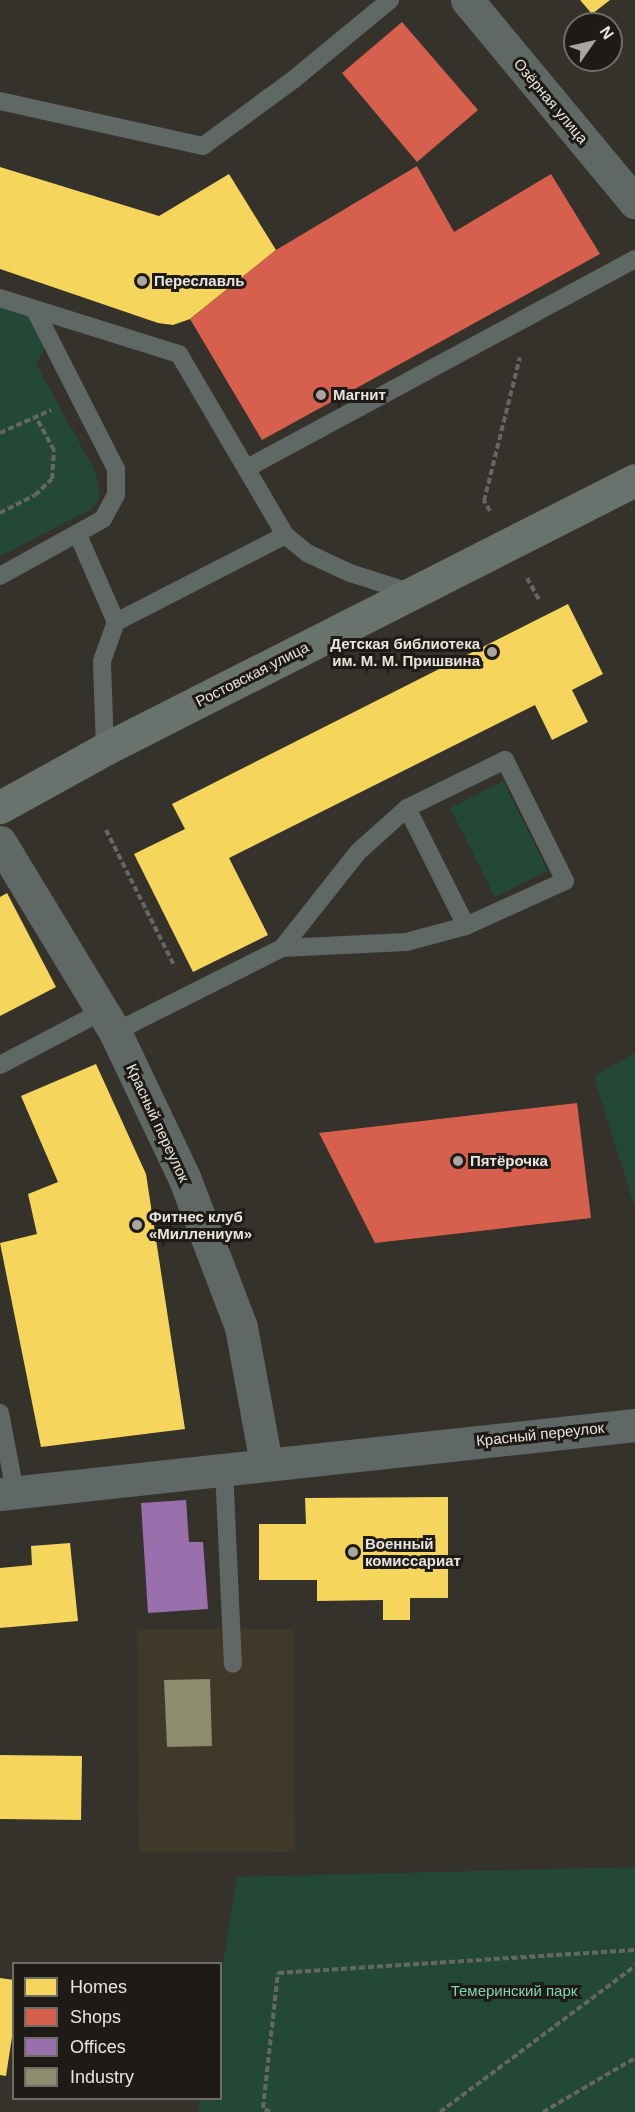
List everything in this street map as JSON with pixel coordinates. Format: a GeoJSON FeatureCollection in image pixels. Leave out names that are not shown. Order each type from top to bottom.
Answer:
{"type":"FeatureCollection","features":[{"type":"Feature","properties":{"kind":"main road","name":"Ростовская улица"},"geometry":{"type":"LineString","coordinates":[[0,807],[105,749],[635,480]]}},
{"type":"Feature","properties":{"kind":"street","name":"Озёрная улица"},"geometry":{"type":"LineString","coordinates":[[467,0],[635,202]]}},
{"type":"Feature","properties":{"kind":"street","name":"Красный переулок"},"geometry":{"type":"LineString","coordinates":[[0,842],[109,1021],[184,1177],[241,1328],[266,1463]]}},
{"type":"Feature","properties":{"kind":"street","name":"Красный переулок"},"geometry":{"type":"LineString","coordinates":[[7,1493],[266,1463],[635,1425]]}},
{"type":"Feature","properties":{"kind":"lane"},"geometry":{"type":"LineString","coordinates":[[0,101],[203,146],[390,0]]}},
{"type":"Feature","properties":{"kind":"lane"},"geometry":{"type":"LineString","coordinates":[[247,468],[635,259]]}},
{"type":"Feature","properties":{"kind":"lane"},"geometry":{"type":"LineString","coordinates":[[0,298],[36,312],[179,354],[285,535],[307,553],[350,573],[413,593]]}},
{"type":"Feature","properties":{"kind":"lane"},"geometry":{"type":"LineString","coordinates":[[0,576],[78,535],[103,519],[116,495],[116,469],[36,312]]}},
{"type":"Feature","properties":{"kind":"lane"},"geometry":{"type":"LineString","coordinates":[[78,535],[116,622],[102,662],[105,749]]}},
{"type":"Feature","properties":{"kind":"lane"},"geometry":{"type":"LineString","coordinates":[[116,622],[285,535]]}},
{"type":"Feature","properties":{"kind":"lane"},"geometry":{"type":"LineString","coordinates":[[0,1065],[109,1021],[189,995],[282,948],[406,942],[466,926],[565,881],[505,760],[407,808],[358,852],[282,948]]}},
{"type":"Feature","properties":{"kind":"lane"},"geometry":{"type":"LineString","coordinates":[[407,808],[466,926]]}},
{"type":"Feature","properties":{"kind":"lane"},"geometry":{"type":"LineString","coordinates":[[0,1413],[7,1493]]}},
{"type":"Feature","properties":{"kind":"lane"},"geometry":{"type":"LineString","coordinates":[[224,1468],[233,1664]]}},
{"type":"Feature","properties":{"kind":"path"},"geometry":{"type":"LineString","coordinates":[[484,501],[531,315]]}},
{"type":"Feature","properties":{"kind":"path"},"geometry":{"type":"LineString","coordinates":[[0,433],[80,396]]}},
{"type":"Feature","properties":{"kind":"path"},"geometry":{"type":"LineString","coordinates":[[0,513],[35,495],[52,479],[54,450],[36,417]]}},
{"type":"Feature","properties":{"kind":"path"},"geometry":{"type":"LineString","coordinates":[[106,830],[189,995]]}},
{"type":"Feature","properties":{"kind":"path"},"geometry":{"type":"LineString","coordinates":[[270,2112],[263,2109],[278,1973],[635,1950]]}},
{"type":"Feature","properties":{"kind":"path"},"geometry":{"type":"LineString","coordinates":[[440,2112],[635,1966]]}},
{"type":"Feature","properties":{"kind":"path"},"geometry":{"type":"LineString","coordinates":[[543,2112],[635,2058]]}},
{"type":"Feature","properties":{"kind":"shaded area"},"geometry":{"type":"Polygon","coordinates":[[[137,1629],[294,1629],[295,1852],[139,1853],[137,1629]]]}},
{"type":"Feature","properties":{"kind":"green space"},"geometry":{"type":"Polygon","coordinates":[[[0,298],[35,312],[50,339],[36,364],[96,473],[100,497],[92,509],[0,556],[0,298]]]}},
{"type":"Feature","properties":{"kind":"green space"},"geometry":{"type":"Polygon","coordinates":[[[503,781],[548,871],[495,897],[450,808],[503,781]]]}},
{"type":"Feature","properties":{"kind":"green space"},"geometry":{"type":"Polygon","coordinates":[[[635,1052],[635,1208],[594,1077],[635,1052]]]}},
{"type":"Feature","properties":{"kind":"green space","name":"Темеринский парк"},"geometry":{"type":"Polygon","coordinates":[[[635,1867],[635,2112],[198,2112],[200,2100],[222,2100],[222,1970],[237,1877],[635,1867]]]}},
{"type":"Feature","properties":{"kind":"building: Homes"},"geometry":{"type":"Polygon","coordinates":[[[580,0],[610,0],[595,12],[590,12],[580,0]]]}},
{"type":"Feature","properties":{"kind":"building: Homes"},"geometry":{"type":"Polygon","coordinates":[[[0,167],[159,216],[229,174],[276,250],[190,319],[173,325],[158,323],[0,269],[0,167]]]}},
{"type":"Feature","properties":{"kind":"building: Homes"},"geometry":{"type":"Polygon","coordinates":[[[568,604],[603,674],[572,690],[588,722],[552,740],[535,705],[229,858],[268,935],[193,972],[134,854],[185,829],[172,804],[568,604]]]}},
{"type":"Feature","properties":{"kind":"building: Homes"},"geometry":{"type":"Polygon","coordinates":[[[7,893],[56,987],[0,1016],[0,897],[7,893]]]}},
{"type":"Feature","properties":{"kind":"building: Homes"},"geometry":{"type":"Polygon","coordinates":[[[96,1064],[146,1174],[185,1429],[41,1447],[0,1243],[37,1234],[28,1194],[58,1182],[21,1096],[96,1064]]]}},
{"type":"Feature","properties":{"kind":"building: Homes","name":"Военный комиссариат"},"geometry":{"type":"Polygon","coordinates":[[[448,1497],[448,1598],[410,1598],[410,1620],[383,1620],[383,1600],[317,1601],[317,1580],[259,1580],[259,1524],[306,1524],[305,1498],[448,1497]]]}},
{"type":"Feature","properties":{"kind":"building: Homes"},"geometry":{"type":"Polygon","coordinates":[[[70,1543],[78,1621],[0,1628],[0,1568],[32,1565],[31,1546],[70,1543]]]}},
{"type":"Feature","properties":{"kind":"building: Homes"},"geometry":{"type":"Polygon","coordinates":[[[0,1755],[82,1756],[81,1820],[0,1819],[0,1755]]]}},
{"type":"Feature","properties":{"kind":"building: Homes"},"geometry":{"type":"Polygon","coordinates":[[[0,1978],[12,1980],[12,2037],[6,2076],[0,2075],[0,1978]]]}},
{"type":"Feature","properties":{"kind":"building: Shops"},"geometry":{"type":"Polygon","coordinates":[[[402,22],[478,110],[417,162],[342,73],[402,22]]]}},
{"type":"Feature","properties":{"kind":"building: Shops"},"geometry":{"type":"Polygon","coordinates":[[[417,166],[454,232],[551,174],[600,254],[262,440],[190,319],[276,250],[417,166]]]}},
{"type":"Feature","properties":{"kind":"building: Shops","name":"Пятёрочка"},"geometry":{"type":"Polygon","coordinates":[[[577,1103],[591,1218],[375,1243],[319,1133],[577,1103]]]}},
{"type":"Feature","properties":{"kind":"building: Offices"},"geometry":{"type":"Polygon","coordinates":[[[186,1500],[189,1542],[203,1542],[208,1609],[148,1613],[141,1503],[186,1500]]]}},
{"type":"Feature","properties":{"kind":"building: Industry"},"geometry":{"type":"Polygon","coordinates":[[[210,1679],[212,1746],[167,1747],[164,1680],[210,1679]]]}},
{"type":"Feature","properties":{"kind":"place","name":"Переславль"},"geometry":{"type":"Point","coordinates":[142,281]}},
{"type":"Feature","properties":{"kind":"place","name":"Магнит"},"geometry":{"type":"Point","coordinates":[321,395]}},
{"type":"Feature","properties":{"kind":"place","name":"Детская библиотека им. М. М. Пришвина"},"geometry":{"type":"Point","coordinates":[492,652]}},
{"type":"Feature","properties":{"kind":"place","name":"Пятёрочка"},"geometry":{"type":"Point","coordinates":[458,1161]}},
{"type":"Feature","properties":{"kind":"place","name":"Фитнес клуб «Миллениум»"},"geometry":{"type":"Point","coordinates":[137,1225]}},
{"type":"Feature","properties":{"kind":"place","name":"Военный комиссариат"},"geometry":{"type":"Point","coordinates":[353,1552]}}]}
